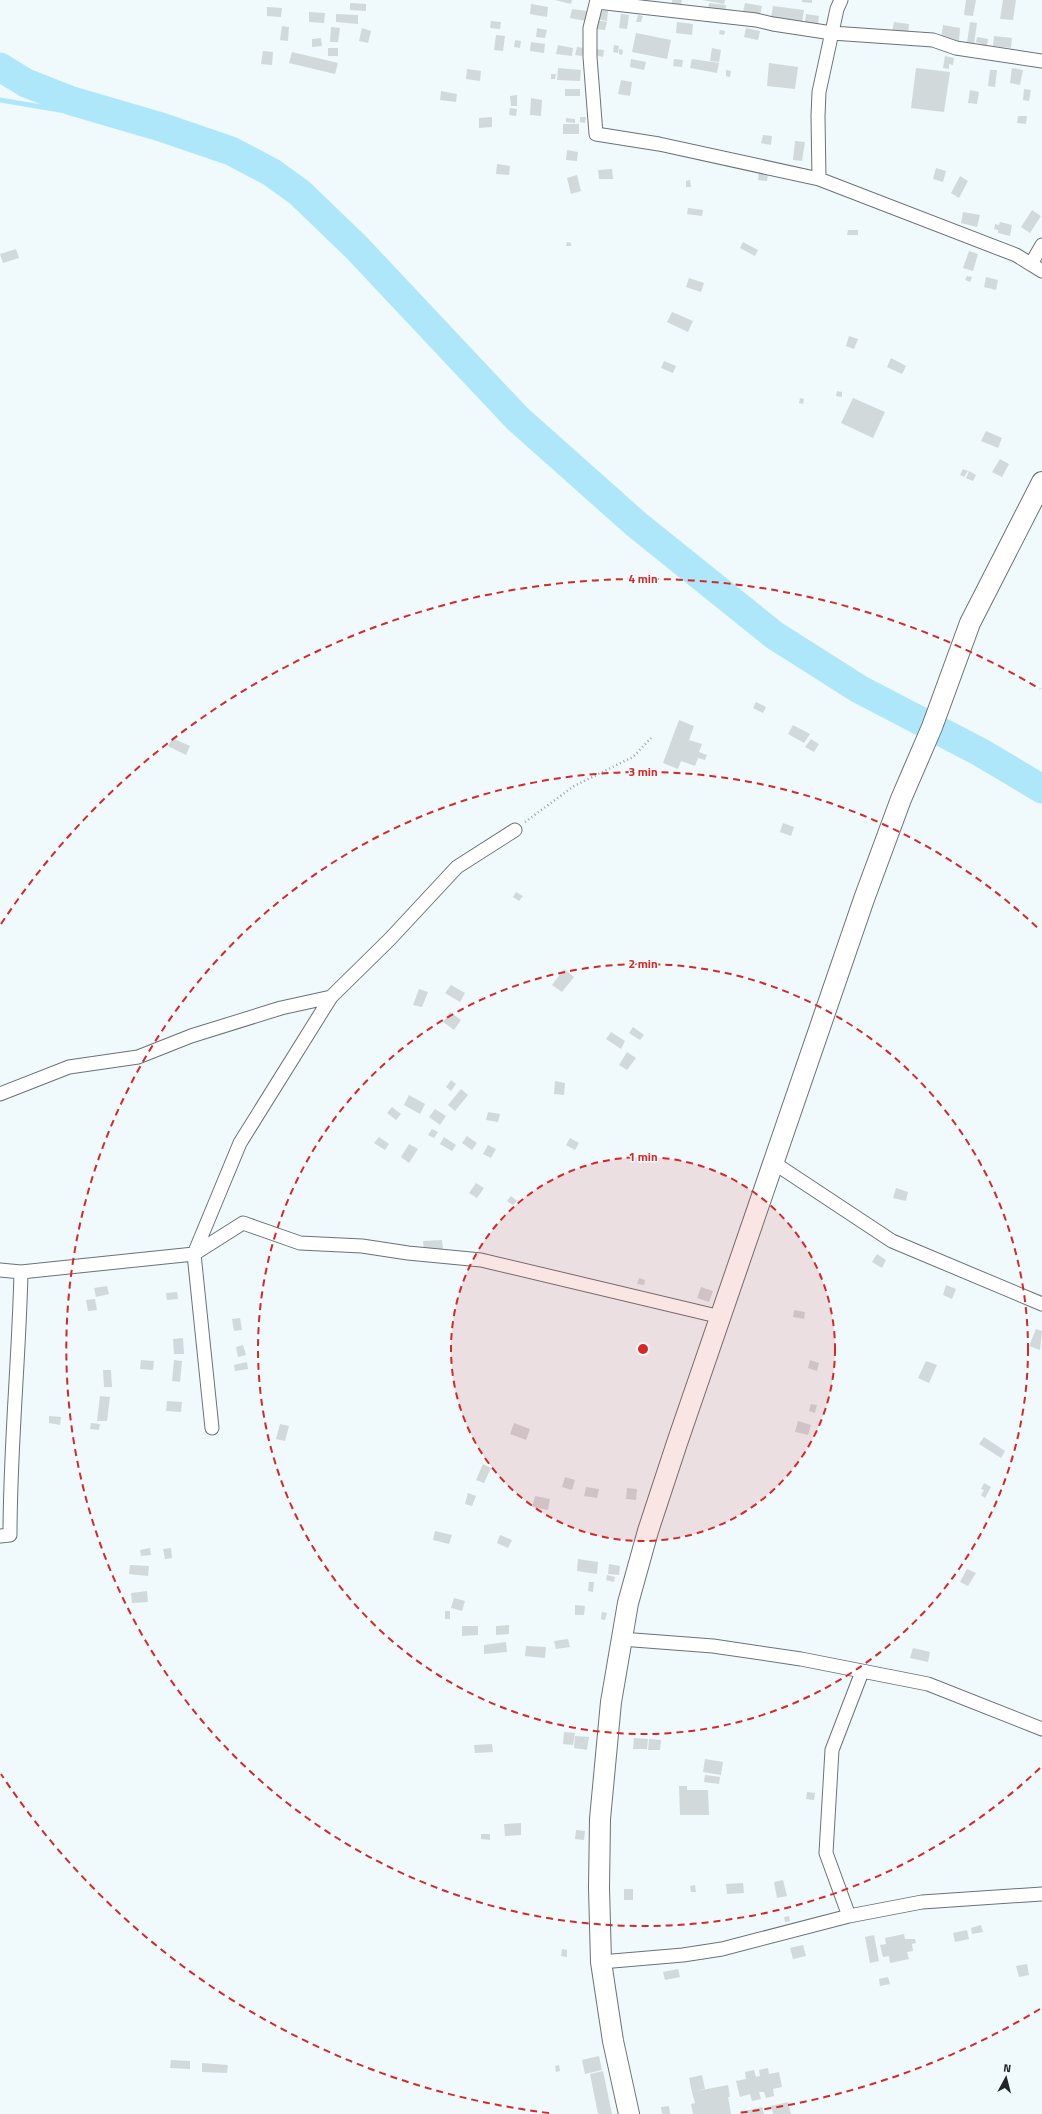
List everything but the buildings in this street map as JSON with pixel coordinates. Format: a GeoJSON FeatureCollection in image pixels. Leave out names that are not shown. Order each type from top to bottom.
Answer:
{"type":"FeatureCollection","features":[{"type":"Feature","properties":{"kind":"main road"},"geometry":{"type":"LineString","coordinates":[[630,2114],[614,2041],[601,1962],[599,1888],[600,1819],[611,1702],[628,1603],[648,1531],[864,899],[901,799],[932,727],[970,624],[1042,482]]}},
{"type":"Feature","properties":{"kind":"street"},"geometry":{"type":"LineString","coordinates":[[819,179],[818,116],[820,92],[837,9],[842,0]]}},
{"type":"Feature","properties":{"kind":"street"},"geometry":{"type":"LineString","coordinates":[[1042,61],[956,48],[933,40],[832,33],[756,20],[597,1],[590,28],[590,57],[596,134],[658,144],[819,179],[1016,254],[1037,268],[1042,244]]}},
{"type":"Feature","properties":{"kind":"street"},"geometry":{"type":"LineString","coordinates":[[212,1428],[194,1254],[240,1142],[331,996],[390,939],[458,867],[515,830]]}},
{"type":"Feature","properties":{"kind":"street"},"geometry":{"type":"LineString","coordinates":[[0,1094],[70,1067],[138,1057],[191,1036],[282,1008],[331,996]]}},
{"type":"Feature","properties":{"kind":"street"},"geometry":{"type":"LineString","coordinates":[[774,1162],[892,1241],[1042,1304]]}},
{"type":"Feature","properties":{"kind":"street"},"geometry":{"type":"LineString","coordinates":[[0,1270],[21,1272],[194,1254],[243,1223],[300,1243],[362,1246],[408,1253],[481,1260],[721,1317]]}},
{"type":"Feature","properties":{"kind":"street"},"geometry":{"type":"LineString","coordinates":[[0,1536],[10,1534],[10,1473],[19,1337],[21,1272]]}},
{"type":"Feature","properties":{"kind":"street"},"geometry":{"type":"LineString","coordinates":[[621,1639],[713,1646],[801,1659],[928,1684],[1042,1729]]}},
{"type":"Feature","properties":{"kind":"street"},"geometry":{"type":"LineString","coordinates":[[849,1916],[826,1853],[832,1750],[862,1672]]}},
{"type":"Feature","properties":{"kind":"street"},"geometry":{"type":"LineString","coordinates":[[601,1962],[683,1956],[722,1949],[849,1916],[922,1902],[1042,1894]]}},
{"type":"Feature","properties":{"kind":"path"},"geometry":{"type":"LineString","coordinates":[[515,830],[574,786],[633,757],[651,738]]}},
{"type":"Feature","properties":{"kind":"waterway"},"geometry":{"type":"LineString","coordinates":[[0,67],[26,83],[72,101],[161,127],[231,151],[271,172],[300,193],[357,248],[517,418],[636,524],[774,635],[859,689],[980,752],[1042,789]]}},
{"type":"Feature","properties":{"kind":"waterway"},"geometry":{"type":"LineString","coordinates":[[0,100],[161,127]]}}]}
